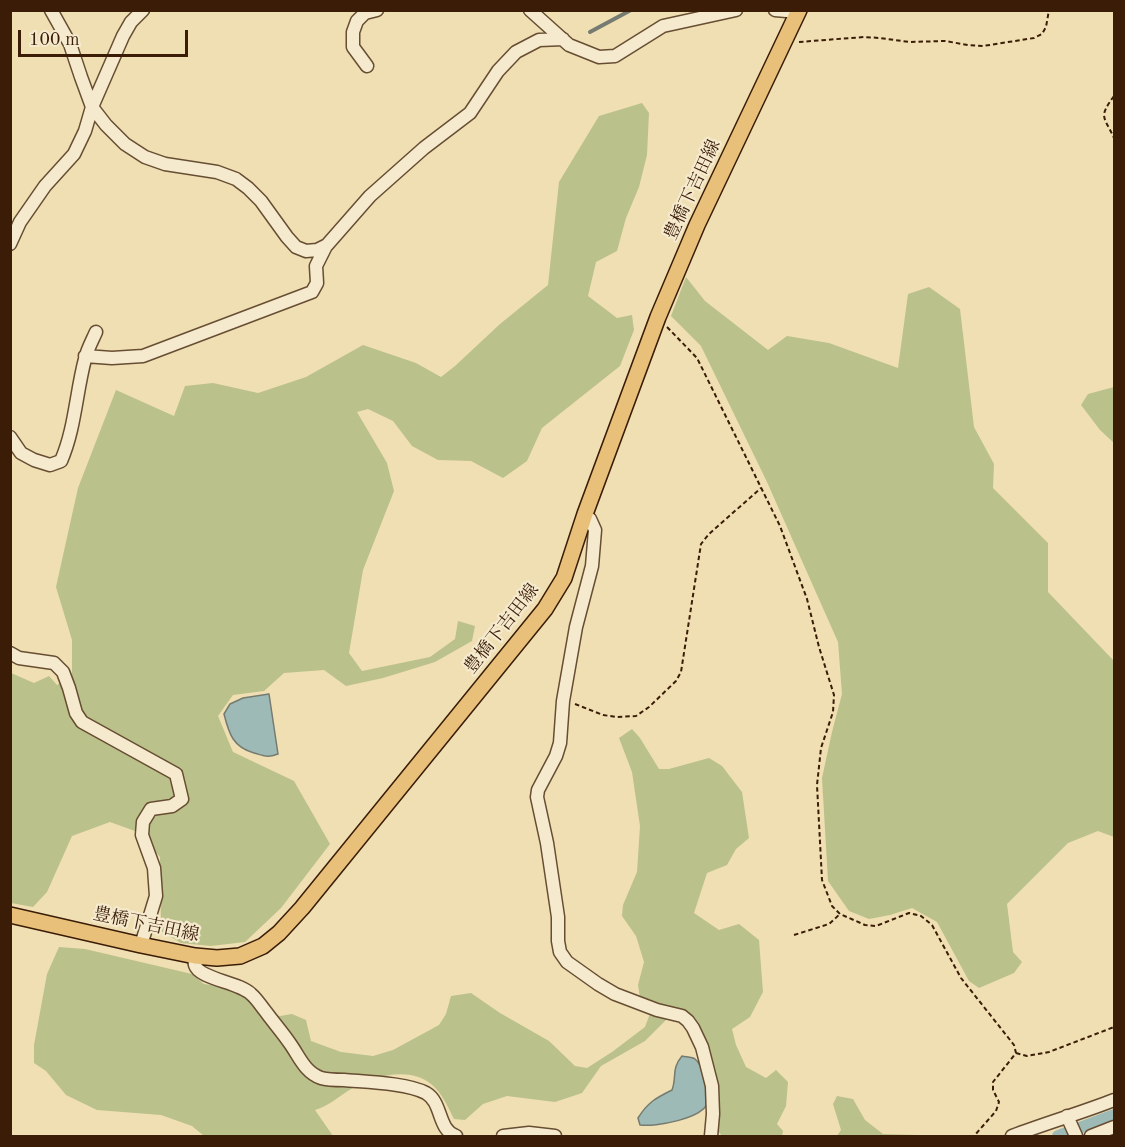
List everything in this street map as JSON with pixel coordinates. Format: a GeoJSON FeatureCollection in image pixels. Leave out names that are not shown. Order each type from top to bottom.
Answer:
{"type":"FeatureCollection","features":[{"type":"Feature","properties":{"kind":"main road","name":"豊橋下吉田線"},"geometry":{"type":"LineString","coordinates":[[10,915],[141,945],[217,958],[240,956],[263,946],[279,933],[302,908],[545,609],[564,578],[585,514],[658,317],[697,225],[798,11]]}},
{"type":"Feature","properties":{"kind":"street"},"geometry":{"type":"LineString","coordinates":[[51,10],[70,44],[92,106],[106,125],[125,144],[146,157],[165,164],[217,172],[236,179],[261,201],[296,247],[306,251],[317,250],[327,245]]}},
{"type":"Feature","properties":{"kind":"street"},"geometry":{"type":"LineString","coordinates":[[10,244],[20,222],[45,186],[74,154],[123,36],[131,22],[144,10]]}},
{"type":"Feature","properties":{"kind":"street"},"geometry":{"type":"LineString","coordinates":[[367,66],[352,47],[353,32],[357,21],[365,13],[377,10]]}},
{"type":"Feature","properties":{"kind":"street"},"geometry":{"type":"LineString","coordinates":[[530,10],[569,45],[599,57],[615,56],[663,26],[736,10]]}},
{"type":"Feature","properties":{"kind":"street"},"geometry":{"type":"LineString","coordinates":[[775,10],[798,11]]}},
{"type":"Feature","properties":{"kind":"street"},"geometry":{"type":"LineString","coordinates":[[85,356],[112,358],[143,356],[312,292],[317,283],[316,266],[327,245],[370,196],[424,148],[470,113],[498,71],[516,52],[539,40],[563,39]]}},
{"type":"Feature","properties":{"kind":"street"},"geometry":{"type":"LineString","coordinates":[[10,437],[21,453],[34,460],[50,465],[61,461],[72,432],[85,356],[96,332]]}},
{"type":"Feature","properties":{"kind":"street"},"geometry":{"type":"LineString","coordinates":[[585,514],[595,530],[592,566],[576,627],[563,701],[560,743],[556,756],[538,790],[537,797],[547,843],[558,917],[560,952],[567,962],[606,989],[657,1010],[682,1016],[688,1021],[702,1047],[712,1086],[711,1137]]}},
{"type":"Feature","properties":{"kind":"street"},"geometry":{"type":"LineString","coordinates":[[10,653],[19,658],[54,663],[63,672],[76,713],[82,722],[176,774],[182,799],[172,806],[151,809],[144,822],[142,835],[154,868],[156,896],[141,945]]}},
{"type":"Feature","properties":{"kind":"street"},"geometry":{"type":"LineString","coordinates":[[195,956],[195,965],[199,971],[243,987],[253,995],[304,1066],[312,1073],[323,1078],[391,1084],[429,1095],[436,1104],[445,1128],[449,1134],[456,1137]]}},
{"type":"Feature","properties":{"kind":"street"},"geometry":{"type":"LineString","coordinates":[[1012,1137],[1114,1100]]}},
{"type":"Feature","properties":{"kind":"street"},"geometry":{"type":"LineString","coordinates":[[1069,1118],[1076,1135]]}},
{"type":"Feature","properties":{"kind":"street"},"geometry":{"type":"LineString","coordinates":[[1092,1137],[1114,1128]]}},
{"type":"Feature","properties":{"kind":"street"},"geometry":{"type":"LineString","coordinates":[[503,1137],[529,1133],[555,1137]]}},
{"type":"Feature","properties":{"kind":"path"},"geometry":{"type":"LineString","coordinates":[[784,41],[801,42],[864,37],[909,42],[945,41],[983,46],[1034,38],[1042,34],[1046,27],[1049,10]]}},
{"type":"Feature","properties":{"kind":"path"},"geometry":{"type":"LineString","coordinates":[[1114,96],[1105,109],[1104,117],[1114,138]]}},
{"type":"Feature","properties":{"kind":"path"},"geometry":{"type":"LineString","coordinates":[[658,317],[697,358],[780,526],[807,599],[834,695],[833,712],[821,748],[817,785],[822,880],[832,906],[840,914],[865,925],[876,926],[909,913],[921,916],[932,925],[961,978],[1014,1045],[1016,1053],[1013,1059],[993,1082],[993,1090],[999,1102],[996,1111],[974,1137]]}},
{"type":"Feature","properties":{"kind":"path"},"geometry":{"type":"LineString","coordinates":[[563,701],[603,715],[636,716],[676,681],[681,672],[701,544],[709,534],[761,488]]}},
{"type":"Feature","properties":{"kind":"path"},"geometry":{"type":"LineString","coordinates":[[794,935],[829,924],[840,914]]}},
{"type":"Feature","properties":{"kind":"path"},"geometry":{"type":"LineString","coordinates":[[1016,1053],[1026,1056],[1048,1052],[1114,1027]]}},
{"type":"Feature","properties":{"kind":"green space"},"geometry":{"type":"Polygon","coordinates":[[[642,103],[649,113],[647,155],[639,187],[626,218],[617,251],[596,262],[588,296],[617,318],[632,315],[634,330],[620,366],[542,428],[527,461],[503,478],[471,461],[438,460],[412,446],[393,421],[368,409],[357,412],[387,463],[394,491],[363,570],[349,653],[362,671],[430,657],[455,639],[458,621],[475,626],[472,641],[435,662],[383,678],[346,686],[324,670],[284,673],[264,691],[233,695],[218,716],[233,752],[294,781],[330,844],[281,908],[245,942],[211,946],[181,943],[161,931],[160,857],[135,831],[110,822],[72,836],[47,892],[33,907],[11,903],[11,673],[34,683],[49,676],[57,685],[72,675],[72,640],[56,587],[78,488],[116,390],[174,416],[185,386],[213,383],[258,393],[306,377],[363,345],[416,363],[441,377],[548,285],[559,182],[599,116],[642,103]]]}},
{"type":"Feature","properties":{"kind":"green space"},"geometry":{"type":"Polygon","coordinates":[[[686,277],[705,301],[768,350],[787,336],[829,343],[898,368],[908,294],[929,287],[960,309],[974,427],[994,464],[993,488],[1048,543],[1048,592],[1114,661],[1114,837],[1098,831],[1068,843],[1007,904],[1013,952],[1022,962],[1014,973],[979,988],[969,981],[937,922],[912,908],[869,919],[849,911],[828,881],[822,778],[842,694],[838,642],[767,482],[701,346],[671,316],[686,277]]]}},
{"type":"Feature","properties":{"kind":"green space"},"geometry":{"type":"Polygon","coordinates":[[[1114,387],[1114,443],[1100,430],[1081,405],[1088,394],[1114,387]]]}},
{"type":"Feature","properties":{"kind":"green space"},"geometry":{"type":"Polygon","coordinates":[[[632,729],[659,769],[669,769],[709,758],[722,766],[742,792],[749,838],[736,849],[727,865],[707,873],[694,913],[719,930],[739,924],[759,940],[763,992],[750,1017],[732,1029],[746,1067],[766,1078],[776,1070],[788,1082],[786,1106],[777,1124],[783,1131],[782,1136],[722,1136],[718,1131],[718,1104],[690,1019],[668,1018],[645,1041],[601,1066],[582,1093],[555,1102],[507,1096],[483,1104],[465,1120],[454,1119],[438,1092],[422,1079],[402,1074],[370,1080],[315,1110],[333,1136],[204,1136],[192,1126],[161,1115],[97,1110],[66,1095],[46,1071],[34,1063],[34,1045],[47,974],[59,947],[85,949],[192,974],[204,984],[225,987],[246,996],[261,1012],[280,1016],[292,1014],[306,1020],[311,1041],[341,1052],[373,1056],[393,1050],[439,1025],[446,1014],[451,996],[471,993],[500,1013],[549,1041],[575,1066],[587,1068],[645,1027],[651,1011],[640,998],[638,985],[644,962],[636,936],[622,916],[623,905],[637,872],[640,826],[632,772],[619,738],[632,729]]]}},
{"type":"Feature","properties":{"kind":"green space"},"geometry":{"type":"Polygon","coordinates":[[[837,1096],[853,1099],[865,1120],[883,1134],[920,1136],[837,1136],[841,1130],[833,1104],[837,1096]]]}},
{"type":"Feature","properties":{"kind":"water"},"geometry":{"type":"Polygon","coordinates":[[[269,694],[278,754],[268,756],[241,747],[230,734],[224,714],[230,704],[243,698],[269,694]]]}},
{"type":"Feature","properties":{"kind":"water"},"geometry":{"type":"Polygon","coordinates":[[[682,1056],[695,1059],[701,1067],[707,1086],[708,1102],[697,1113],[678,1121],[640,1125],[638,1118],[645,1108],[672,1090],[676,1065],[682,1056]]]}},
{"type":"Feature","properties":{"kind":"waterway"},"geometry":{"type":"LineString","coordinates":[[590,32],[631,10]]}},
{"type":"Feature","properties":{"kind":"waterway"},"geometry":{"type":"LineString","coordinates":[[1058,1136],[1114,1115]]}}]}
